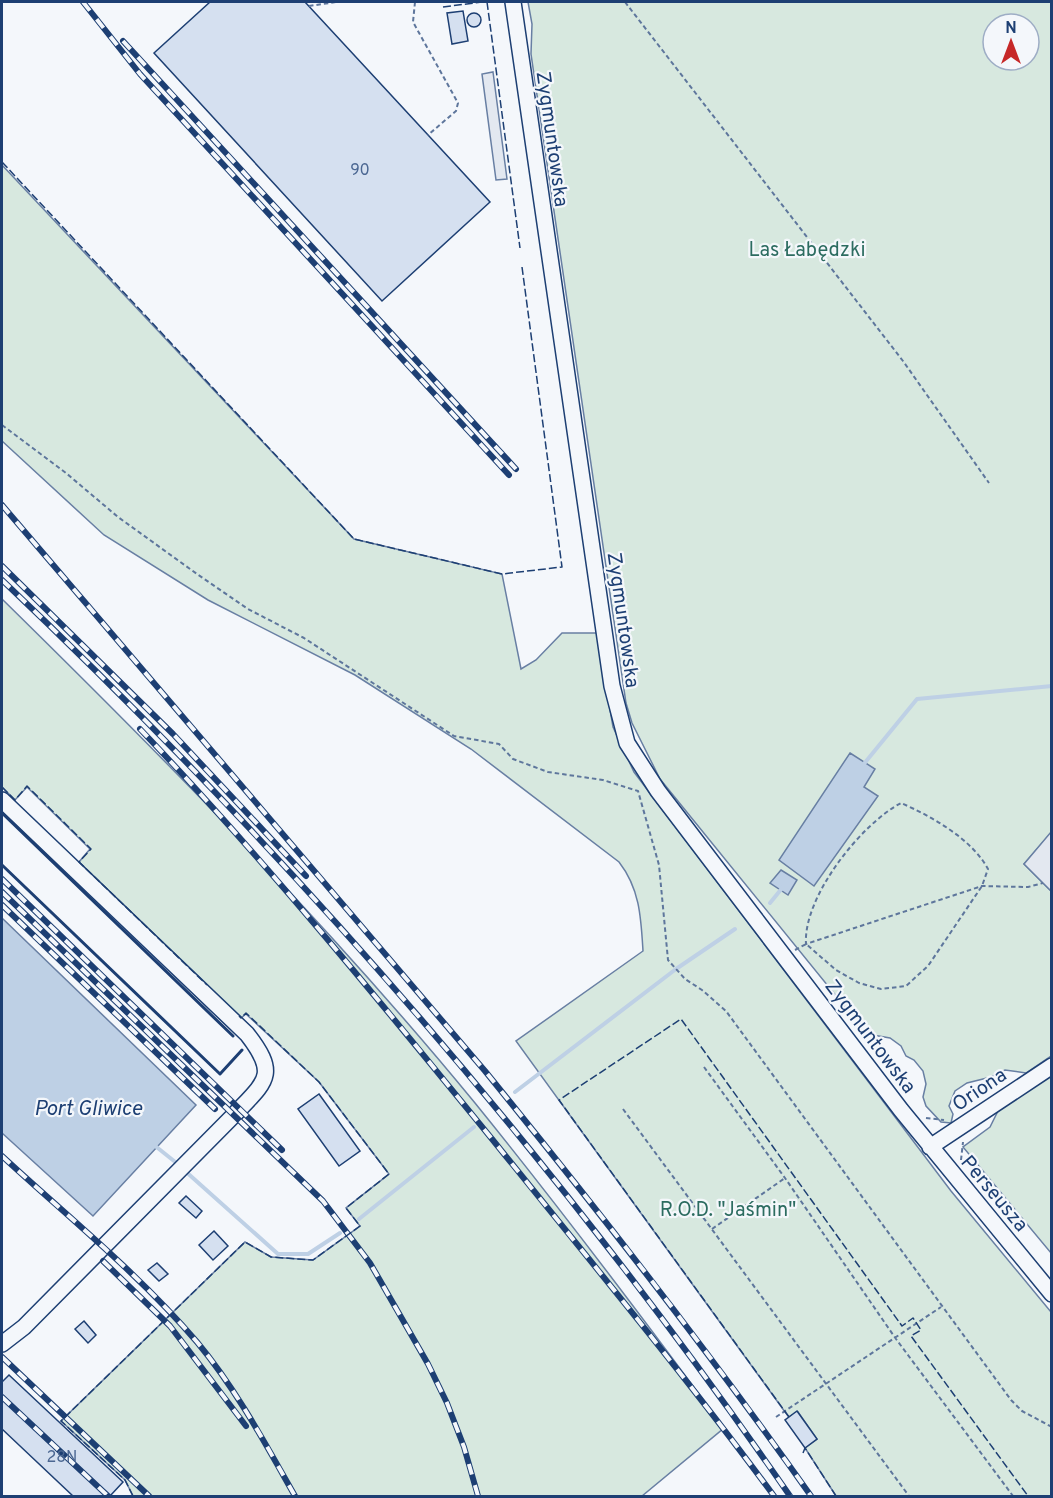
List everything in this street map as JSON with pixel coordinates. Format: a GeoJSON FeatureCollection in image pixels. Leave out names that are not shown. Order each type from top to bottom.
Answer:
{"type":"FeatureCollection","features":[{"type":"Feature","properties":{"kind":"street","name":"Zygmuntowska"},"geometry":{"type":"LineString","coordinates":[[513,2],[612,686],[620,725],[641,768],[930,1147]]}},
{"type":"Feature","properties":{"kind":"street"},"geometry":{"type":"LineString","coordinates":[[2,800],[247,1034],[261,1051],[267,1065],[266,1077],[258,1089],[182,1168],[7,1340],[2,1324]]}},
{"type":"Feature","properties":{"kind":"street","name":"Oriona"},"geometry":{"type":"LineString","coordinates":[[930,1147],[1052,1066]]}},
{"type":"Feature","properties":{"kind":"street","name":"Perseusza"},"geometry":{"type":"LineString","coordinates":[[930,1147],[1052,1294]]}},
{"type":"Feature","properties":{"kind":"path"},"geometry":{"type":"LineString","coordinates":[[309,6],[336,2]]}},
{"type":"Feature","properties":{"kind":"path"},"geometry":{"type":"LineString","coordinates":[[415,2],[413,22],[458,103],[456,111],[428,135]]}},
{"type":"Feature","properties":{"kind":"path"},"geometry":{"type":"LineString","coordinates":[[625,2],[903,361],[989,483]]}},
{"type":"Feature","properties":{"kind":"path"},"geometry":{"type":"LineString","coordinates":[[2,424],[66,473],[118,517],[222,592],[248,609],[304,638],[454,736],[499,744],[513,759],[548,772],[603,780],[638,790],[659,865],[668,960],[685,979],[726,1011],[1011,1400],[1022,1411],[1051,1427]]}},
{"type":"Feature","properties":{"kind":"path"},"geometry":{"type":"LineString","coordinates":[[901,803],[922,812],[982,857],[988,869],[982,886],[928,966],[906,986],[881,989],[859,983],[836,970],[806,944],[810,914],[817,892],[882,813],[901,803]]}},
{"type":"Feature","properties":{"kind":"path"},"geometry":{"type":"LineString","coordinates":[[793,951],[806,944],[982,886],[1028,887],[1043,883]]}},
{"type":"Feature","properties":{"kind":"path"},"geometry":{"type":"LineString","coordinates":[[704,1067],[785,1178],[896,1339],[1013,1497]]}},
{"type":"Feature","properties":{"kind":"path"},"geometry":{"type":"LineString","coordinates":[[623,1109],[909,1497]]}},
{"type":"Feature","properties":{"kind":"path"},"geometry":{"type":"LineString","coordinates":[[712,1230],[785,1178]]}},
{"type":"Feature","properties":{"kind":"path"},"geometry":{"type":"LineString","coordinates":[[776,1418],[942,1307]]}},
{"type":"Feature","properties":{"kind":"green space","name":"Las Łabędzki"},"geometry":{"type":"Polygon","coordinates":[[[528,2],[1051,2],[1052,832],[1024,864],[1051,891],[1051,1056],[1026,1073],[1005,1070],[991,1077],[967,1083],[955,1091],[949,1106],[953,1114],[951,1123],[941,1122],[926,1106],[923,1097],[926,1084],[923,1071],[914,1060],[906,1056],[901,1046],[890,1038],[867,1034],[660,779],[632,723],[626,703],[531,54],[532,24],[528,2]]]}},
{"type":"Feature","properties":{"kind":"green space","name":"R.O.D. \"Jaśmin\""},"geometry":{"type":"Polygon","coordinates":[[[2,165],[354,539],[502,574],[521,669],[536,660],[562,633],[597,633],[613,727],[634,772],[951,1191],[1051,1312],[1051,1496],[836,1496],[805,1448],[817,1439],[798,1412],[789,1417],[785,1412],[516,1041],[643,951],[638,904],[631,883],[619,862],[471,749],[355,675],[208,600],[104,535],[2,441],[2,165]]]}},
{"type":"Feature","properties":{"kind":"green space"},"geometry":{"type":"Polygon","coordinates":[[[2,599],[185,782],[363,972],[475,1103],[539,1183],[724,1428],[642,1496],[133,1496],[125,1480],[61,1421],[245,1242],[271,1257],[313,1260],[360,1226],[346,1208],[389,1174],[319,1082],[246,1014],[241,1018],[79,862],[90,849],[27,787],[15,800],[2,787],[2,599]]]}},
{"type":"Feature","properties":{"kind":"green space"},"geometry":{"type":"Polygon","coordinates":[[[1051,1075],[1051,1253],[963,1147],[990,1127],[998,1111],[1051,1075]]]}},
{"type":"Feature","properties":{"kind":"shaded area"},"geometry":{"type":"Polygon","coordinates":[[[493,72],[507,179],[496,180],[482,74],[493,72]]]}},
{"type":"Feature","properties":{"kind":"shaded area"},"geometry":{"type":"Polygon","coordinates":[[[1051,832],[1051,891],[1024,864],[1051,832]]]}},
{"type":"Feature","properties":{"kind":"water"},"geometry":{"type":"Polygon","coordinates":[[[850,753],[875,769],[864,787],[878,796],[814,886],[779,860],[850,753]]]}},
{"type":"Feature","properties":{"kind":"water"},"geometry":{"type":"Polygon","coordinates":[[[781,870],[797,880],[788,895],[770,883],[781,870]]]}},
{"type":"Feature","properties":{"kind":"water","name":"Port Gliwice"},"geometry":{"type":"Polygon","coordinates":[[[2,918],[196,1105],[93,1216],[2,1133],[2,918]]]}},
{"type":"Feature","properties":{"kind":"building"},"geometry":{"type":"Polygon","coordinates":[[[210,2],[305,2],[490,202],[382,301],[154,53],[210,2]]]}},
{"type":"Feature","properties":{"kind":"building"},"geometry":{"type":"Polygon","coordinates":[[[463,11],[468,41],[452,44],[447,13],[463,11]]]}},
{"type":"Feature","properties":{"kind":"building"},"geometry":{"type":"Polygon","coordinates":[[[474,13],[479,15],[481,20],[479,25],[474,27],[469,25],[467,20],[469,15],[474,13]]]}},
{"type":"Feature","properties":{"kind":"building"},"geometry":{"type":"Polygon","coordinates":[[[319,1094],[360,1151],[339,1166],[298,1109],[319,1094]]]}},
{"type":"Feature","properties":{"kind":"building"},"geometry":{"type":"Polygon","coordinates":[[[186,1196],[202,1211],[196,1218],[179,1203],[186,1196]]]}},
{"type":"Feature","properties":{"kind":"building"},"geometry":{"type":"Polygon","coordinates":[[[214,1231],[228,1246],[213,1260],[199,1245],[214,1231]]]}},
{"type":"Feature","properties":{"kind":"building"},"geometry":{"type":"Polygon","coordinates":[[[157,1263],[168,1274],[159,1281],[148,1270],[157,1263]]]}},
{"type":"Feature","properties":{"kind":"building"},"geometry":{"type":"Polygon","coordinates":[[[84,1321],[96,1335],[88,1343],[75,1329],[84,1321]]]}},
{"type":"Feature","properties":{"kind":"building"},"geometry":{"type":"Polygon","coordinates":[[[9,1375],[123,1482],[110,1496],[73,1496],[2,1429],[2,1382],[9,1375]]]}},
{"type":"Feature","properties":{"kind":"building"},"geometry":{"type":"Polygon","coordinates":[[[797,1411],[817,1439],[805,1448],[785,1420],[797,1411]]]}},
{"type":"Feature","properties":{"kind":"waterway"},"geometry":{"type":"LineString","coordinates":[[863,765],[917,699],[1052,686]]}},
{"type":"Feature","properties":{"kind":"waterway"},"geometry":{"type":"LineString","coordinates":[[770,903],[783,887]]}},
{"type":"Feature","properties":{"kind":"waterway"},"geometry":{"type":"LineString","coordinates":[[515,1092],[676,969],[735,929]]}},
{"type":"Feature","properties":{"kind":"waterway"},"geometry":{"type":"LineString","coordinates":[[359,1219],[474,1127]]}},
{"type":"Feature","properties":{"kind":"waterway"},"geometry":{"type":"LineString","coordinates":[[154,1145],[179,1165]]}},
{"type":"Feature","properties":{"kind":"waterway"},"geometry":{"type":"LineString","coordinates":[[184,1170],[278,1254],[308,1254],[340,1233]]}},
{"type":"Feature","properties":{"kind":"railway"},"geometry":{"type":"LineString","coordinates":[[83,2],[140,74],[509,475]]}},
{"type":"Feature","properties":{"kind":"railway"},"geometry":{"type":"LineString","coordinates":[[123,41],[516,469]]}},
{"type":"Feature","properties":{"kind":"railway"},"geometry":{"type":"LineString","coordinates":[[2,505],[485,1071],[652,1281],[811,1496]]}},
{"type":"Feature","properties":{"kind":"railway"},"geometry":{"type":"LineString","coordinates":[[2,566],[173,734],[306,876]]}},
{"type":"Feature","properties":{"kind":"railway"},"geometry":{"type":"LineString","coordinates":[[2,580],[216,793],[420,1018],[611,1252],[702,1373],[790,1496]]}},
{"type":"Feature","properties":{"kind":"railway"},"geometry":{"type":"LineString","coordinates":[[140,729],[276,879],[406,1034],[635,1316],[774,1496]]}},
{"type":"Feature","properties":{"kind":"railway"},"geometry":{"type":"LineString","coordinates":[[2,879],[282,1150]]}},
{"type":"Feature","properties":{"kind":"railway"},"geometry":{"type":"LineString","coordinates":[[2,892],[323,1201],[370,1263],[428,1364],[447,1403],[464,1447],[478,1496]]}},
{"type":"Feature","properties":{"kind":"railway"},"geometry":{"type":"LineString","coordinates":[[2,905],[215,1109]]}},
{"type":"Feature","properties":{"kind":"railway"},"geometry":{"type":"LineString","coordinates":[[2,1156],[127,1269],[197,1342],[237,1397],[295,1496]]}},
{"type":"Feature","properties":{"kind":"railway"},"geometry":{"type":"LineString","coordinates":[[103,1261],[170,1326],[246,1426]]}},
{"type":"Feature","properties":{"kind":"railway"},"geometry":{"type":"LineString","coordinates":[[2,1357],[149,1496]]}},
{"type":"Feature","properties":{"kind":"railway"},"geometry":{"type":"LineString","coordinates":[[2,1397],[108,1496]]}},
{"type":"Feature","properties":{"kind":"fence"},"geometry":{"type":"LineString","coordinates":[[443,7],[482,2]]}},
{"type":"Feature","properties":{"kind":"fence"},"geometry":{"type":"LineString","coordinates":[[487,2],[520,248]]}},
{"type":"Feature","properties":{"kind":"fence"},"geometry":{"type":"LineString","coordinates":[[2,162],[354,539],[502,574],[562,567],[522,267]]}},
{"type":"Feature","properties":{"kind":"fence"},"geometry":{"type":"LineString","coordinates":[[2,787],[15,800],[27,786],[91,849],[79,862],[207,985]]}},
{"type":"Feature","properties":{"kind":"fence"},"geometry":{"type":"LineString","coordinates":[[133,1496],[125,1480],[61,1421],[245,1242],[271,1257],[313,1260],[360,1226],[346,1208],[389,1174],[319,1082],[246,1013],[241,1018],[239,1016]]}},
{"type":"Feature","properties":{"kind":"fence"},"geometry":{"type":"LineString","coordinates":[[789,1417],[559,1100],[681,1019],[902,1326],[913,1318],[921,1330],[911,1336],[1028,1496]]}},
{"type":"Feature","properties":{"kind":"fence"},"geometry":{"type":"LineString","coordinates":[[803,1453],[805,1448],[836,1496]]}},
{"type":"Feature","properties":{"kind":"wall"},"geometry":{"type":"LineString","coordinates":[[2,813],[233,1036]]}},
{"type":"Feature","properties":{"kind":"wall"},"geometry":{"type":"LineString","coordinates":[[2,865],[220,1074],[242,1050]]}}]}
